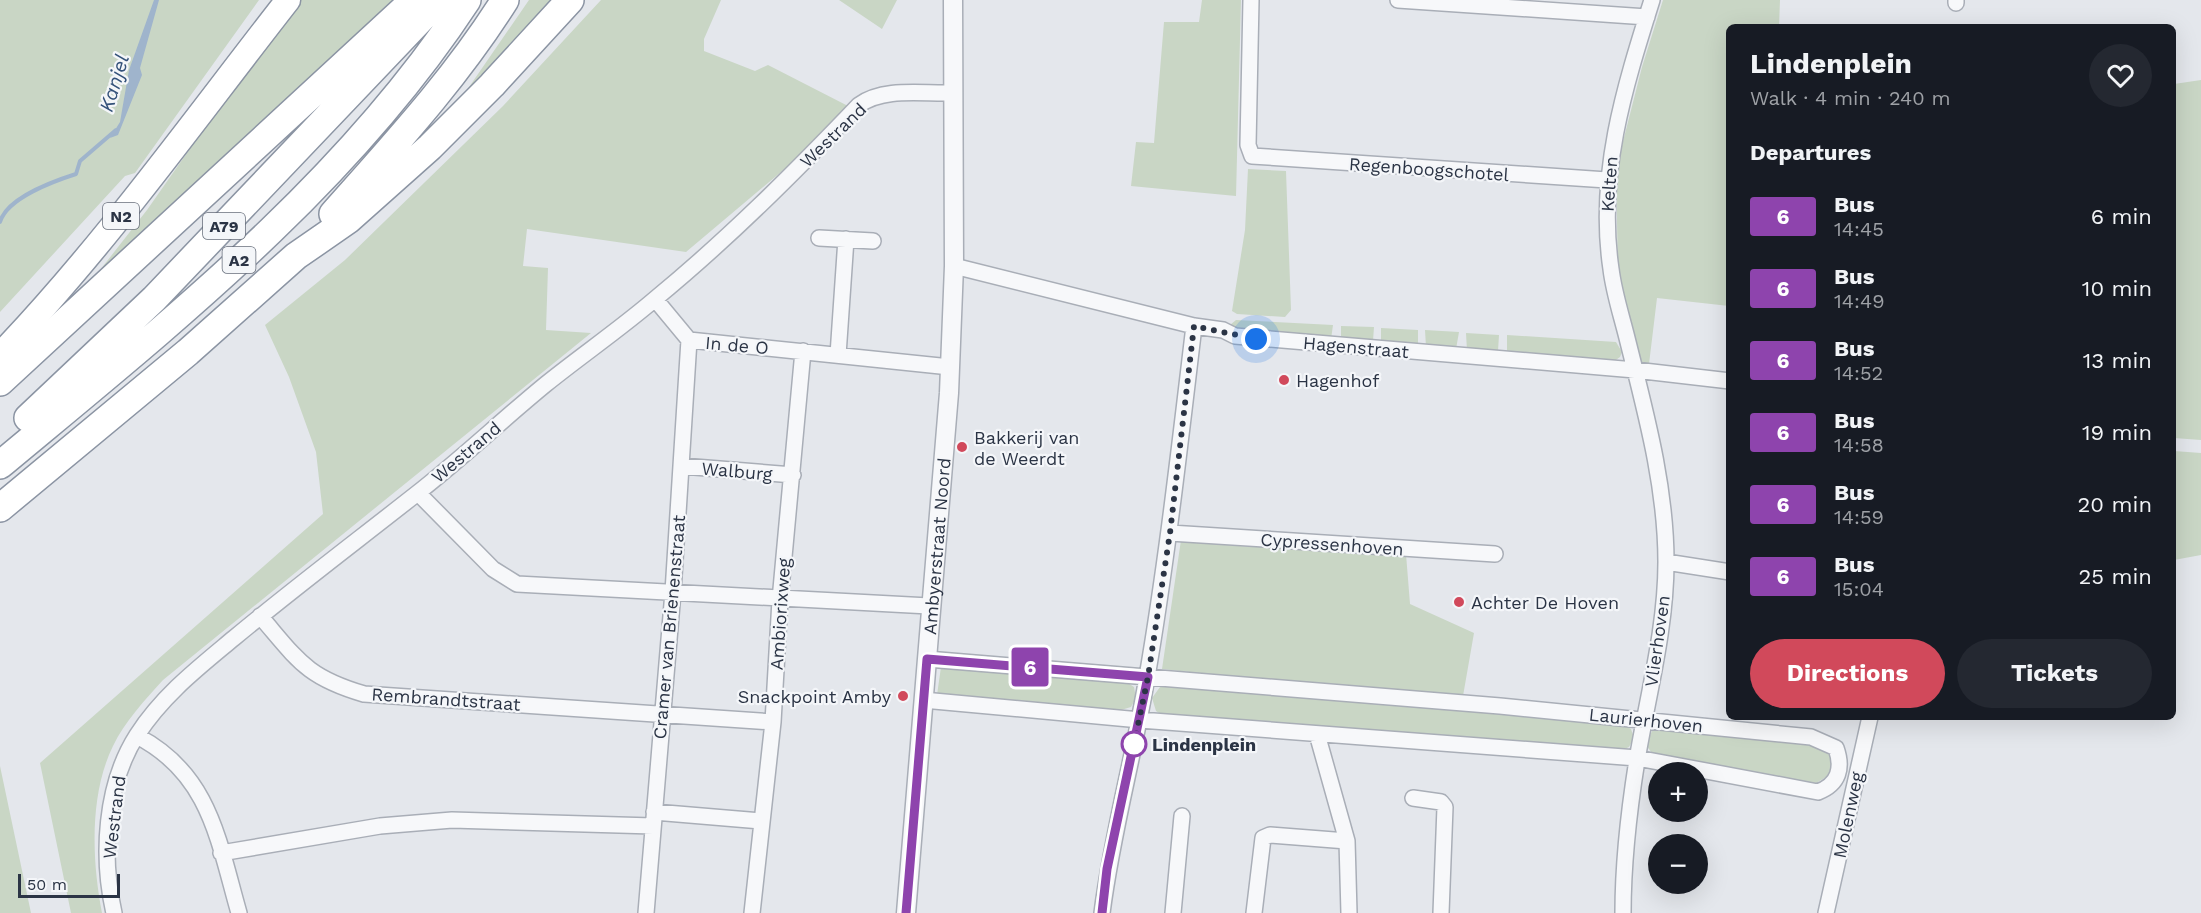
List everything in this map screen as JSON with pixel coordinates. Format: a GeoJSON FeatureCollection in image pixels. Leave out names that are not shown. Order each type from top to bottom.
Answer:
{"type":"FeatureCollection","features":[{"type":"Feature","properties":{"kind":"highway","name":"N2"},"geometry":{"type":"LineString","coordinates":[[233,70],[276,0]]}},
{"type":"Feature","properties":{"kind":"highway","name":"N2"},"geometry":{"type":"LineString","coordinates":[[0,355],[81,266],[177,147],[288,0]]}},
{"type":"Feature","properties":{"kind":"highway","name":"A79"},"geometry":{"type":"LineString","coordinates":[[0,382],[414,0]]}},
{"type":"Feature","properties":{"kind":"highway","name":"A79"},"geometry":{"type":"LineString","coordinates":[[0,443],[154,299],[439,0]]}},
{"type":"Feature","properties":{"kind":"highway","name":"A2"},"geometry":{"type":"LineString","coordinates":[[0,465],[216,281],[303,201],[380,116],[450,26],[467,0]]}},
{"type":"Feature","properties":{"kind":"highway","name":"A2"},"geometry":{"type":"LineString","coordinates":[[0,508],[188,352],[296,256],[405,134],[458,68],[505,0]]}},
{"type":"Feature","properties":{"kind":"highway"},"geometry":{"type":"LineString","coordinates":[[296,256],[348,220],[430,147],[492,85],[570,0]]}},
{"type":"Feature","properties":{"kind":"street","name":"Ambyerstraat Noord"},"geometry":{"type":"LineString","coordinates":[[906,913],[950,367],[954,266],[951,93],[953,0]]}},
{"type":"Feature","properties":{"kind":"street","name":"Regenboogschotel"},"geometry":{"type":"LineString","coordinates":[[1251,0],[1248,145],[1252,156],[1607,180]]}},
{"type":"Feature","properties":{"kind":"street"},"geometry":{"type":"LineString","coordinates":[[1398,0],[1647,17]]}},
{"type":"Feature","properties":{"kind":"street","name":"Kelten"},"geometry":{"type":"LineString","coordinates":[[1635,370],[1611,269],[1607,180],[1617,122],[1652,0]]}},
{"type":"Feature","properties":{"kind":"street","name":"Westrand"},"geometry":{"type":"LineString","coordinates":[[114,913],[107,866],[111,805],[121,764],[137,736],[176,687],[260,616],[418,493],[546,384],[655,299],[773,195],[863,103],[887,95],[951,93]]}},
{"type":"Feature","properties":{"kind":"street"},"geometry":{"type":"LineString","coordinates":[[819,238],[873,242]]}},
{"type":"Feature","properties":{"kind":"street"},"geometry":{"type":"LineString","coordinates":[[838,355],[846,239]]}},
{"type":"Feature","properties":{"kind":"street","name":"Hagenstraat"},"geometry":{"type":"LineString","coordinates":[[954,266],[1194,326],[1223,330],[1236,336],[1317,345],[1635,370],[1726,381]]}},
{"type":"Feature","properties":{"kind":"street","name":"In de O"},"geometry":{"type":"LineString","coordinates":[[655,299],[689,340],[950,367]]}},
{"type":"Feature","properties":{"kind":"street"},"geometry":{"type":"LineString","coordinates":[[1102,913],[1107,869],[1148,677],[1170,533],[1194,326]]}},
{"type":"Feature","properties":{"kind":"street","name":"Cramer van Brienenstraat"},"geometry":{"type":"LineString","coordinates":[[646,913],[674,592],[689,340]]}},
{"type":"Feature","properties":{"kind":"street","name":"Ambiorixweg"},"geometry":{"type":"LineString","coordinates":[[752,913],[773,722],[780,600],[803,351]]}},
{"type":"Feature","properties":{"kind":"street","name":"Vlierhoven"},"geometry":{"type":"LineString","coordinates":[[1623,913],[1627,834],[1637,758],[1663,623],[1666,562],[1655,458],[1635,370]]}},
{"type":"Feature","properties":{"kind":"street","name":"Walburg"},"geometry":{"type":"LineString","coordinates":[[682,466],[793,475]]}},
{"type":"Feature","properties":{"kind":"street"},"geometry":{"type":"LineString","coordinates":[[418,493],[493,569],[510,581],[780,600],[929,606]]}},
{"type":"Feature","properties":{"kind":"street","name":"Cypressenhoven"},"geometry":{"type":"LineString","coordinates":[[1170,533],[1494,554]]}},
{"type":"Feature","properties":{"kind":"street"},"geometry":{"type":"LineString","coordinates":[[1666,562],[1726,571]]}},
{"type":"Feature","properties":{"kind":"street","name":"Rembrandtstraat"},"geometry":{"type":"LineString","coordinates":[[260,616],[305,668],[330,684],[364,694],[662,712]]}},
{"type":"Feature","properties":{"kind":"street"},"geometry":{"type":"LineString","coordinates":[[927,659],[1148,677]]}},
{"type":"Feature","properties":{"kind":"street","name":"Laurierhoven"},"geometry":{"type":"LineString","coordinates":[[1140,720],[1637,758],[1818,792],[1829,788],[1838,776],[1841,761],[1836,748],[1823,740],[1646,720],[1148,677]]}},
{"type":"Feature","properties":{"kind":"street"},"geometry":{"type":"LineString","coordinates":[[923,700],[1140,720]]}},
{"type":"Feature","properties":{"kind":"street"},"geometry":{"type":"LineString","coordinates":[[662,712],[773,722]]}},
{"type":"Feature","properties":{"kind":"street","name":"Molenweg"},"geometry":{"type":"LineString","coordinates":[[1826,913],[1869,720]]}},
{"type":"Feature","properties":{"kind":"street"},"geometry":{"type":"LineString","coordinates":[[1317,734],[1347,841],[1349,913]]}},
{"type":"Feature","properties":{"kind":"street"},"geometry":{"type":"LineString","coordinates":[[137,736],[157,746],[176,762],[190,779],[210,816],[239,913]]}},
{"type":"Feature","properties":{"kind":"street"},"geometry":{"type":"LineString","coordinates":[[1413,798],[1441,802],[1445,807],[1441,913]]}},
{"type":"Feature","properties":{"kind":"street"},"geometry":{"type":"LineString","coordinates":[[1173,913],[1182,816]]}},
{"type":"Feature","properties":{"kind":"street"},"geometry":{"type":"LineString","coordinates":[[221,853],[380,826],[452,820],[762,821]]}},
{"type":"Feature","properties":{"kind":"street"},"geometry":{"type":"LineString","coordinates":[[1254,913],[1263,838],[1270,835],[1347,841]]}},
{"type":"Feature","properties":{"kind":"green space"},"geometry":{"type":"Polygon","coordinates":[[[0,0],[259,0],[135,173],[125,176],[0,312],[0,0]]]}},
{"type":"Feature","properties":{"kind":"green space"},"geometry":{"type":"Polygon","coordinates":[[[294,0],[404,0],[86,288],[147,210],[294,0]]]}},
{"type":"Feature","properties":{"kind":"green space"},"geometry":{"type":"Polygon","coordinates":[[[529,0],[555,0],[467,90],[529,0]]]}},
{"type":"Feature","properties":{"kind":"green space"},"geometry":{"type":"Polygon","coordinates":[[[601,0],[721,0],[704,39],[704,51],[755,71],[768,65],[850,107],[825,135],[686,252],[527,229],[523,266],[548,268],[546,330],[591,333],[163,680],[149,695],[129,719],[113,746],[100,785],[96,807],[95,850],[102,913],[71,913],[40,763],[323,514],[316,452],[289,377],[265,325],[345,260],[503,106],[601,0]]]}},
{"type":"Feature","properties":{"kind":"green space"},"geometry":{"type":"Polygon","coordinates":[[[839,0],[897,0],[882,29],[839,0]]]}},
{"type":"Feature","properties":{"kind":"green space"},"geometry":{"type":"Polygon","coordinates":[[[1202,0],[1241,0],[1236,196],[1131,186],[1136,142],[1154,143],[1164,22],[1199,22],[1202,0]]]}},
{"type":"Feature","properties":{"kind":"green space"},"geometry":{"type":"Polygon","coordinates":[[[1663,0],[1780,0],[1779,24],[1726,24],[1726,306],[1657,298],[1649,364],[1642,363],[1618,276],[1616,169],[1642,67],[1663,0]]]}},
{"type":"Feature","properties":{"kind":"green space"},"geometry":{"type":"Polygon","coordinates":[[[2201,80],[2201,440],[2176,438],[2176,84],[2201,80]]]}},
{"type":"Feature","properties":{"kind":"green space"},"geometry":{"type":"Polygon","coordinates":[[[1248,169],[1286,171],[1291,310],[1285,317],[1237,314],[1232,311],[1245,230],[1248,169]]]}},
{"type":"Feature","properties":{"kind":"green space"},"geometry":{"type":"Polygon","coordinates":[[[1236,320],[1333,325],[1331,339],[1234,330],[1230,325],[1236,320]]]}},
{"type":"Feature","properties":{"kind":"green space"},"geometry":{"type":"Polygon","coordinates":[[[1341,326],[1374,327],[1373,341],[1341,339],[1341,326]]]}},
{"type":"Feature","properties":{"kind":"green space"},"geometry":{"type":"Polygon","coordinates":[[[1381,328],[1418,330],[1418,344],[1381,343],[1381,328]]]}},
{"type":"Feature","properties":{"kind":"green space"},"geometry":{"type":"Polygon","coordinates":[[[1425,330],[1459,332],[1456,349],[1426,347],[1425,330]]]}},
{"type":"Feature","properties":{"kind":"green space"},"geometry":{"type":"Polygon","coordinates":[[[1466,333],[1499,335],[1498,351],[1467,351],[1466,333]]]}},
{"type":"Feature","properties":{"kind":"green space"},"geometry":{"type":"Polygon","coordinates":[[[1507,335],[1616,342],[1622,352],[1620,357],[1613,362],[1507,353],[1507,335]]]}},
{"type":"Feature","properties":{"kind":"green space"},"geometry":{"type":"Polygon","coordinates":[[[2176,451],[2201,453],[2201,555],[2176,560],[2176,451]]]}},
{"type":"Feature","properties":{"kind":"green space"},"geometry":{"type":"Polygon","coordinates":[[[1181,540],[1238,546],[1406,554],[1410,604],[1474,633],[1463,696],[1300,684],[1162,669],[1181,540]]]}},
{"type":"Feature","properties":{"kind":"green space"},"geometry":{"type":"Polygon","coordinates":[[[941,667],[1125,681],[1134,687],[1136,698],[1131,707],[1121,710],[937,695],[941,667]]]}},
{"type":"Feature","properties":{"kind":"green space"},"geometry":{"type":"Polygon","coordinates":[[[1171,684],[1623,724],[1631,729],[1634,738],[1629,747],[1620,751],[1162,715],[1156,711],[1152,698],[1160,687],[1171,684]]]}},
{"type":"Feature","properties":{"kind":"green space"},"geometry":{"type":"Polygon","coordinates":[[[1659,728],[1821,744],[1828,748],[1834,764],[1831,774],[1813,785],[1708,766],[1708,762],[1687,762],[1654,756],[1646,745],[1652,731],[1659,728]]]}},
{"type":"Feature","properties":{"kind":"green space"},"geometry":{"type":"Polygon","coordinates":[[[0,766],[31,913],[0,913],[0,766]]]}},
{"type":"Feature","properties":{"kind":"water"},"geometry":{"type":"Polygon","coordinates":[[[154,0],[159,0],[140,68],[142,75],[118,135],[110,138],[120,122],[129,70],[154,0]]]}},
{"type":"Feature","properties":{"kind":"waterway","name":"Kanjel"},"geometry":{"type":"LineString","coordinates":[[0,222],[4,213],[21,198],[76,174],[80,161],[116,130]]}},
{"type":"Feature","properties":{"kind":"bus line","name":"6"},"geometry":{"type":"LineString","coordinates":[[906,913],[927,659],[1148,677],[1107,869],[1102,913]]}},
{"type":"Feature","properties":{"kind":"place","name":"Hagenhof"},"geometry":{"type":"Point","coordinates":[1284,380]}},
{"type":"Feature","properties":{"kind":"place","name":"Bakkerij van de Weerdt"},"geometry":{"type":"Point","coordinates":[962,447]}},
{"type":"Feature","properties":{"kind":"place","name":"Achter De Hoven"},"geometry":{"type":"Point","coordinates":[1459,602]}},
{"type":"Feature","properties":{"kind":"place","name":"Snackpoint Amby"},"geometry":{"type":"Point","coordinates":[903,696]}},
{"type":"Feature","properties":{"kind":"place","name":"Lindenplein"},"geometry":{"type":"Point","coordinates":[1134,744]}},
{"type":"Feature","properties":{"kind":"route"},"geometry":{"type":"LineString","coordinates":[[1134,744],[1134,746],[1148,677],[1170,533],[1194,326],[1223,330],[1236,336],[1256,339]]}}]}
